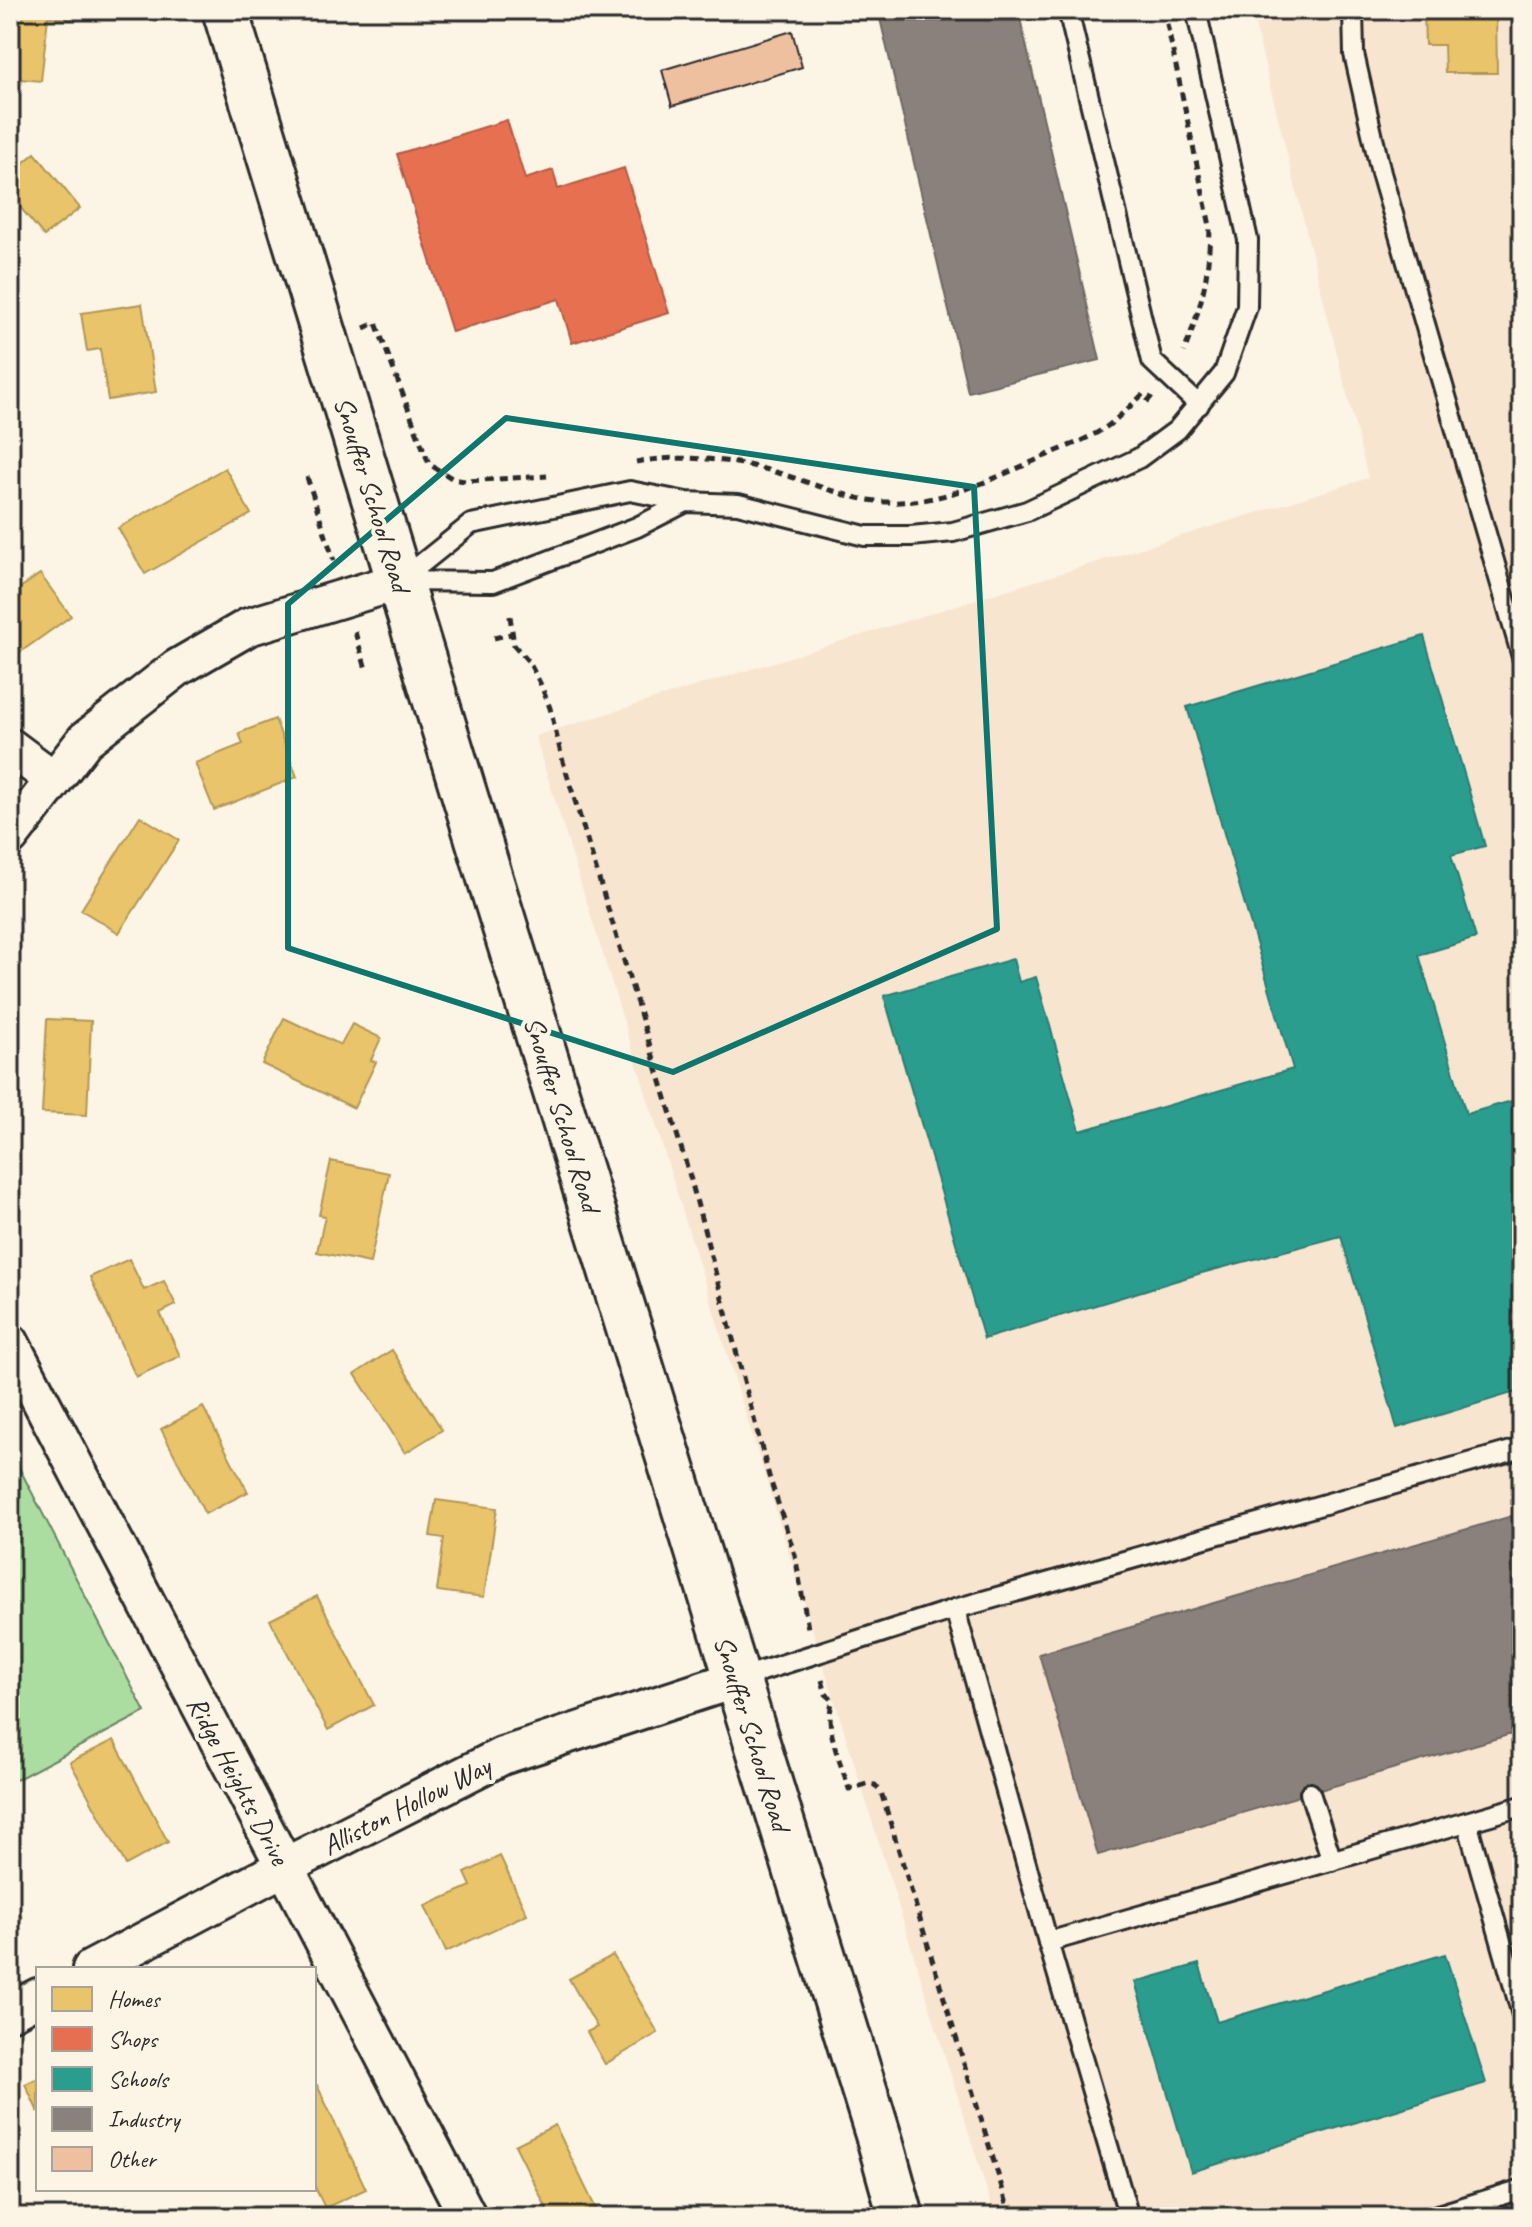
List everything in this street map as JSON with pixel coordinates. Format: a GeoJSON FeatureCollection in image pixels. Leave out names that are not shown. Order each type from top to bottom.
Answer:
{"type":"FeatureCollection","features":[{"type":"Feature","properties":{"kind":"main road","name":"Snouffer School Road"},"geometry":{"type":"LineString","coordinates":[[225,10],[901,2217]]}},
{"type":"Feature","properties":{"kind":"street"},"geometry":{"type":"LineString","coordinates":[[10,837],[85,740],[177,668],[248,627],[400,581]]}},
{"type":"Feature","properties":{"kind":"street"},"geometry":{"type":"LineString","coordinates":[[10,747],[53,779]]}},
{"type":"Feature","properties":{"kind":"street","name":"Ridge Heights Drive"},"geometry":{"type":"LineString","coordinates":[[10,1342],[468,2217]]}},
{"type":"Feature","properties":{"kind":"street","name":"Alliston Hollow Way"},"geometry":{"type":"LineString","coordinates":[[95,1967],[502,1756],[737,1679]]}},
{"type":"Feature","properties":{"kind":"street"},"geometry":{"type":"LineString","coordinates":[[10,2012],[36,1998]]}},
{"type":"Feature","properties":{"kind":"lane"},"geometry":{"type":"LineString","coordinates":[[1068,10],[1152,361],[1199,405]]}},
{"type":"Feature","properties":{"kind":"lane"},"geometry":{"type":"LineString","coordinates":[[400,581],[471,524],[630,491],[686,502],[738,504],[865,536],[911,536],[953,532],[1027,511],[1139,458],[1177,430],[1224,373],[1247,307],[1248,240],[1196,10]]}},
{"type":"Feature","properties":{"kind":"lane"},"geometry":{"type":"LineString","coordinates":[[1353,10],[1354,54],[1381,173],[1522,657]]}},
{"type":"Feature","properties":{"kind":"lane"},"geometry":{"type":"LineString","coordinates":[[400,581],[493,582],[637,527],[686,502]]}},
{"type":"Feature","properties":{"kind":"lane"},"geometry":{"type":"LineString","coordinates":[[737,1679],[955,1609],[1522,1448]]}},
{"type":"Feature","properties":{"kind":"lane"},"geometry":{"type":"LineString","coordinates":[[955,1609],[1129,2217]]}},
{"type":"Feature","properties":{"kind":"lane"},"geometry":{"type":"LineString","coordinates":[[1310,1793],[1332,1861]]}},
{"type":"Feature","properties":{"kind":"lane"},"geometry":{"type":"LineString","coordinates":[[1048,1942],[1522,1806]]}},
{"type":"Feature","properties":{"kind":"lane"},"geometry":{"type":"LineString","coordinates":[[1467,1822],[1522,2015]]}},
{"type":"Feature","properties":{"kind":"lane"},"geometry":{"type":"LineString","coordinates":[[1431,2217],[1522,2189]]}},
{"type":"Feature","properties":{"kind":"path"},"geometry":{"type":"LineString","coordinates":[[625,464],[685,458],[726,462],[773,471],[866,500],[939,498],[971,489],[1083,439],[1107,426],[1141,396],[1147,402],[1183,353],[1200,312],[1210,258],[1210,226],[1164,10]]}},
{"type":"Feature","properties":{"kind":"path"},"geometry":{"type":"LineString","coordinates":[[355,331],[376,323],[429,464],[441,473],[465,481],[555,475]]}},
{"type":"Feature","properties":{"kind":"path"},"geometry":{"type":"LineString","coordinates":[[307,477],[334,561]]}},
{"type":"Feature","properties":{"kind":"path"},"geometry":{"type":"LineString","coordinates":[[510,616],[514,645],[529,662],[550,708],[562,758],[691,1180],[769,1476],[795,1555],[805,1618]]}},
{"type":"Feature","properties":{"kind":"path"},"geometry":{"type":"LineString","coordinates":[[355,632],[366,669]]}},
{"type":"Feature","properties":{"kind":"path"},"geometry":{"type":"LineString","coordinates":[[494,638],[511,634]]}},
{"type":"Feature","properties":{"kind":"path"},"geometry":{"type":"LineString","coordinates":[[826,1694],[833,1700],[830,1709],[832,1733],[849,1789],[867,1784],[875,1785],[881,1792],[1011,2217]]}},
{"type":"Feature","properties":{"kind":"highlighted area"},"geometry":{"type":"Polygon","coordinates":[[[506,418],[974,487],[997,929],[673,1072],[288,948],[288,604],[506,418]]]}},
{"type":"Feature","properties":{"kind":"shaded area"},"geometry":{"type":"Polygon","coordinates":[[[1251,10],[1522,10],[1522,2217],[995,2217],[535,736],[1368,478],[1251,10]]]}},
{"type":"Feature","properties":{"kind":"green space"},"geometry":{"type":"Polygon","coordinates":[[[10,1450],[145,1712],[10,1783],[10,1450]]]}},
{"type":"Feature","properties":{"kind":"building: Homes"},"geometry":{"type":"Polygon","coordinates":[[[10,10],[73,10],[72,20],[48,17],[41,81],[10,78],[10,10]]]}},
{"type":"Feature","properties":{"kind":"building: Homes"},"geometry":{"type":"Polygon","coordinates":[[[1424,10],[1496,10],[1497,73],[1445,73],[1444,45],[1425,45],[1424,10]]]}},
{"type":"Feature","properties":{"kind":"building: Homes"},"geometry":{"type":"Polygon","coordinates":[[[35,153],[80,208],[44,236],[10,195],[10,174],[35,153]]]}},
{"type":"Feature","properties":{"kind":"building: Homes"},"geometry":{"type":"Polygon","coordinates":[[[142,304],[156,392],[108,400],[100,349],[87,351],[81,313],[142,304]]]}},
{"type":"Feature","properties":{"kind":"building: Homes"},"geometry":{"type":"Polygon","coordinates":[[[225,468],[251,514],[145,574],[118,528],[225,468]]]}},
{"type":"Feature","properties":{"kind":"building: Homes"},"geometry":{"type":"Polygon","coordinates":[[[40,574],[71,616],[19,653],[10,640],[10,595],[40,574]]]}},
{"type":"Feature","properties":{"kind":"building: Homes"},"geometry":{"type":"Polygon","coordinates":[[[275,719],[297,777],[214,810],[195,763],[243,744],[239,733],[275,719]]]}},
{"type":"Feature","properties":{"kind":"building: Homes"},"geometry":{"type":"Polygon","coordinates":[[[140,816],[179,840],[119,933],[81,910],[140,816]]]}},
{"type":"Feature","properties":{"kind":"building: Homes"},"geometry":{"type":"Polygon","coordinates":[[[284,1018],[341,1045],[352,1024],[381,1038],[371,1060],[376,1062],[354,1108],[262,1064],[284,1018]]]}},
{"type":"Feature","properties":{"kind":"building: Homes"},"geometry":{"type":"Polygon","coordinates":[[[47,1019],[91,1021],[87,1115],[42,1113],[47,1019]]]}},
{"type":"Feature","properties":{"kind":"building: Homes"},"geometry":{"type":"Polygon","coordinates":[[[331,1161],[389,1173],[370,1263],[317,1252],[325,1216],[319,1215],[331,1161]]]}},
{"type":"Feature","properties":{"kind":"building: Homes"},"geometry":{"type":"Polygon","coordinates":[[[129,1259],[144,1290],[164,1281],[176,1305],[160,1313],[180,1356],[136,1377],[90,1277],[129,1259]]]}},
{"type":"Feature","properties":{"kind":"building: Homes"},"geometry":{"type":"Polygon","coordinates":[[[392,1350],[442,1430],[405,1453],[355,1374],[392,1350]]]}},
{"type":"Feature","properties":{"kind":"building: Homes"},"geometry":{"type":"Polygon","coordinates":[[[203,1407],[248,1492],[205,1514],[161,1429],[203,1407]]]}},
{"type":"Feature","properties":{"kind":"building: Homes"},"geometry":{"type":"Polygon","coordinates":[[[436,1500],[497,1508],[484,1597],[437,1591],[444,1538],[430,1536],[436,1500]]]}},
{"type":"Feature","properties":{"kind":"building: Homes"},"geometry":{"type":"Polygon","coordinates":[[[317,1596],[374,1705],[328,1730],[270,1620],[317,1596]]]}},
{"type":"Feature","properties":{"kind":"building: Homes"},"geometry":{"type":"Polygon","coordinates":[[[114,1740],[168,1842],[126,1865],[70,1762],[114,1740]]]}},
{"type":"Feature","properties":{"kind":"building: Homes"},"geometry":{"type":"Polygon","coordinates":[[[500,1856],[527,1914],[446,1952],[425,1906],[471,1886],[465,1873],[500,1856]]]}},
{"type":"Feature","properties":{"kind":"building: Homes"},"geometry":{"type":"Polygon","coordinates":[[[10,1891],[22,1918],[10,1924],[10,1891]]]}},
{"type":"Feature","properties":{"kind":"building: Homes"},"geometry":{"type":"Polygon","coordinates":[[[613,1955],[658,2033],[605,2064],[587,2032],[597,2027],[569,1979],[613,1955]]]}},
{"type":"Feature","properties":{"kind":"building: Homes"},"geometry":{"type":"Polygon","coordinates":[[[36,2079],[36,2108],[25,2084],[36,2079]]]}},
{"type":"Feature","properties":{"kind":"building: Homes"},"geometry":{"type":"Polygon","coordinates":[[[316,2086],[366,2189],[325,2208],[316,2189],[316,2086]]]}},
{"type":"Feature","properties":{"kind":"building: Homes"},"geometry":{"type":"Polygon","coordinates":[[[555,2125],[600,2217],[551,2217],[515,2145],[555,2125]]]}},
{"type":"Feature","properties":{"kind":"building: Homes"},"geometry":{"type":"Polygon","coordinates":[[[128,2204],[135,2217],[103,2217],[128,2204]]]}},
{"type":"Feature","properties":{"kind":"building: Shops"},"geometry":{"type":"Polygon","coordinates":[[[507,120],[525,179],[553,170],[558,189],[624,168],[669,313],[572,343],[559,299],[452,332],[397,154],[507,120]]]}},
{"type":"Feature","properties":{"kind":"building: Schools"},"geometry":{"type":"Polygon","coordinates":[[[1424,636],[1485,846],[1451,855],[1476,938],[1419,955],[1466,1114],[1522,1098],[1522,1390],[1397,1428],[1341,1236],[1198,1274],[984,1339],[884,996],[1013,959],[1019,982],[1036,977],[1080,1131],[1293,1069],[1187,707],[1424,636]]]}},
{"type":"Feature","properties":{"kind":"building: Schools"},"geometry":{"type":"Polygon","coordinates":[[[1445,1954],[1486,2083],[1191,2172],[1135,1982],[1199,1964],[1217,2022],[1445,1954]]]}},
{"type":"Feature","properties":{"kind":"building: Industry"},"geometry":{"type":"Polygon","coordinates":[[[878,10],[1018,10],[1100,360],[968,392],[878,10]]]}},
{"type":"Feature","properties":{"kind":"building: Industry"},"geometry":{"type":"Polygon","coordinates":[[[1522,1513],[1522,1731],[1098,1855],[1039,1654],[1522,1513]]]}},
{"type":"Feature","properties":{"kind":"building: Other"},"geometry":{"type":"Polygon","coordinates":[[[792,31],[802,67],[672,106],[662,70],[792,31]]]}}]}
